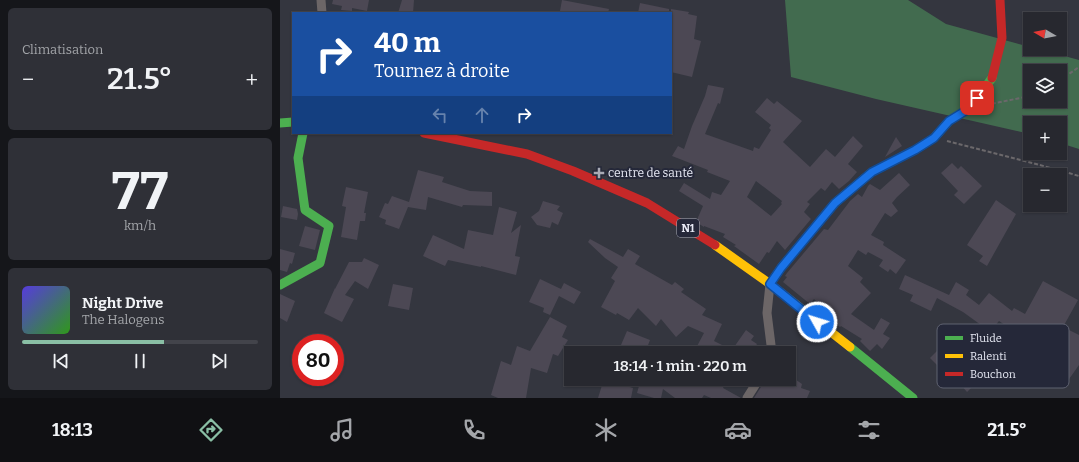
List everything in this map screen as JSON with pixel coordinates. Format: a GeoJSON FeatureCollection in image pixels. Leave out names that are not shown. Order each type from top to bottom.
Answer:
{"type":"FeatureCollection","features":[{"type":"Feature","properties":{"kind":"main road"},"geometry":{"type":"LineString","coordinates":[[770,284],[781,268],[835,203],[872,172],[915,150],[934,138],[949,121],[970,108],[993,77],[1002,38],[1000,0]]}},
{"type":"Feature","properties":{"kind":"main road"},"geometry":{"type":"LineString","coordinates":[[280,123],[292,122]]}},
{"type":"Feature","properties":{"kind":"main road"},"geometry":{"type":"LineString","coordinates":[[280,285],[320,263],[329,226],[305,210],[298,158],[303,134]]}},
{"type":"Feature","properties":{"kind":"main road","name":"N1"},"geometry":{"type":"LineString","coordinates":[[429,134],[527,154],[647,203],[723,250],[770,284],[913,398]]}},
{"type":"Feature","properties":{"kind":"street"},"geometry":{"type":"LineString","coordinates":[[321,0],[322,12]]}},
{"type":"Feature","properties":{"kind":"street"},"geometry":{"type":"LineString","coordinates":[[770,284],[767,313],[771,346]]}},
{"type":"Feature","properties":{"kind":"street"},"geometry":{"type":"LineString","coordinates":[[747,398],[755,386]]}},
{"type":"Feature","properties":{"kind":"path"},"geometry":{"type":"LineString","coordinates":[[1067,75],[1079,67]]}},
{"type":"Feature","properties":{"kind":"path"},"geometry":{"type":"LineString","coordinates":[[970,108],[1023,97]]}},
{"type":"Feature","properties":{"kind":"path"},"geometry":{"type":"LineString","coordinates":[[934,138],[1079,176]]}},
{"type":"Feature","properties":{"kind":"green space"},"geometry":{"type":"Polygon","coordinates":[[[785,0],[908,0],[946,24],[1023,45],[1023,56],[1064,56],[1079,60],[1079,149],[1067,145],[1067,116],[1023,116],[1023,132],[876,99],[791,77],[785,0]]]}},
{"type":"Feature","properties":{"kind":"building"},"geometry":{"type":"Polygon","coordinates":[[[333,0],[369,0],[367,11],[352,8],[352,11],[341,10],[342,6],[332,4],[333,0]]]}},
{"type":"Feature","properties":{"kind":"building"},"geometry":{"type":"Polygon","coordinates":[[[402,0],[414,0],[413,12],[398,12],[402,0]]]}},
{"type":"Feature","properties":{"kind":"building"},"geometry":{"type":"Polygon","coordinates":[[[562,0],[609,9],[608,12],[560,11],[562,0]]]}},
{"type":"Feature","properties":{"kind":"building"},"geometry":{"type":"Polygon","coordinates":[[[640,3],[669,9],[669,12],[638,12],[640,3]]]}},
{"type":"Feature","properties":{"kind":"building"},"geometry":{"type":"Polygon","coordinates":[[[671,9],[689,12],[688,14],[697,16],[694,39],[701,41],[692,77],[672,72],[671,9]]]}},
{"type":"Feature","properties":{"kind":"building"},"geometry":{"type":"Polygon","coordinates":[[[708,85],[724,88],[720,104],[718,103],[705,134],[753,151],[754,147],[759,149],[771,130],[769,128],[771,125],[755,112],[767,98],[774,104],[777,101],[802,121],[783,142],[810,167],[826,149],[835,157],[853,136],[863,146],[848,164],[857,172],[839,189],[832,182],[825,191],[821,188],[807,202],[810,204],[804,212],[811,219],[785,250],[777,241],[759,264],[734,246],[736,245],[723,237],[725,234],[704,227],[696,222],[703,206],[679,191],[684,183],[710,199],[712,192],[721,195],[730,181],[707,172],[708,170],[672,156],[678,146],[684,149],[708,85]],[[756,181],[747,197],[771,216],[782,204],[782,201],[756,181]]]}},
{"type":"Feature","properties":{"kind":"building"},"geometry":{"type":"Polygon","coordinates":[[[896,137],[902,146],[885,157],[896,137]]]}},
{"type":"Feature","properties":{"kind":"building"},"geometry":{"type":"Polygon","coordinates":[[[952,163],[958,169],[961,166],[982,186],[964,204],[954,195],[958,191],[941,173],[952,163]]]}},
{"type":"Feature","properties":{"kind":"building"},"geometry":{"type":"Polygon","coordinates":[[[418,170],[444,177],[442,182],[470,191],[492,192],[492,206],[463,205],[462,207],[428,197],[426,210],[408,207],[399,229],[385,224],[386,220],[379,217],[385,203],[388,204],[392,196],[409,202],[418,170]]]}},
{"type":"Feature","properties":{"kind":"building"},"geometry":{"type":"Polygon","coordinates":[[[899,173],[910,185],[892,203],[898,211],[891,217],[885,213],[871,235],[884,242],[883,245],[906,260],[896,274],[890,269],[888,272],[879,266],[883,260],[868,252],[866,255],[858,250],[848,266],[863,278],[860,282],[871,293],[851,314],[874,330],[881,318],[890,323],[883,334],[890,338],[882,349],[877,344],[870,351],[860,341],[862,339],[834,322],[836,319],[820,303],[819,304],[814,299],[810,304],[783,282],[787,277],[785,276],[787,273],[824,229],[828,230],[850,201],[858,194],[862,197],[870,184],[880,190],[899,173]]]}},
{"type":"Feature","properties":{"kind":"building"},"geometry":{"type":"Polygon","coordinates":[[[346,187],[368,192],[364,213],[366,213],[365,221],[360,221],[357,240],[341,237],[346,207],[342,206],[346,187]]]}},
{"type":"Feature","properties":{"kind":"building"},"geometry":{"type":"Polygon","coordinates":[[[996,200],[1016,214],[987,266],[979,261],[983,256],[967,245],[996,200]]]}},
{"type":"Feature","properties":{"kind":"building"},"geometry":{"type":"Polygon","coordinates":[[[543,201],[560,206],[557,210],[563,213],[558,225],[552,222],[550,228],[537,225],[531,217],[539,211],[543,201]]]}},
{"type":"Feature","properties":{"kind":"building"},"geometry":{"type":"Polygon","coordinates":[[[283,206],[297,209],[297,220],[281,217],[283,206]]]}},
{"type":"Feature","properties":{"kind":"building"},"geometry":{"type":"Polygon","coordinates":[[[499,207],[517,212],[511,233],[521,225],[515,256],[520,257],[516,275],[481,266],[448,260],[445,266],[423,256],[433,235],[464,249],[468,230],[493,235],[499,207]]]}},
{"type":"Feature","properties":{"kind":"building"},"geometry":{"type":"Polygon","coordinates":[[[305,226],[320,230],[315,250],[299,246],[305,226]]]}},
{"type":"Feature","properties":{"kind":"building"},"geometry":{"type":"Polygon","coordinates":[[[590,239],[623,257],[628,249],[640,256],[635,264],[672,285],[675,282],[684,289],[681,292],[706,309],[702,315],[722,324],[714,341],[724,346],[697,346],[704,333],[688,326],[676,337],[661,319],[656,326],[638,308],[629,320],[617,313],[616,315],[601,307],[615,281],[611,278],[618,267],[605,258],[588,242],[590,239]]]}},
{"type":"Feature","properties":{"kind":"building"},"geometry":{"type":"Polygon","coordinates":[[[280,249],[295,253],[292,264],[290,263],[287,272],[280,270],[280,249]]]}},
{"type":"Feature","properties":{"kind":"building"},"geometry":{"type":"Polygon","coordinates":[[[364,258],[379,265],[368,289],[355,281],[345,295],[354,299],[342,322],[324,313],[349,262],[362,262],[364,258]]]}},
{"type":"Feature","properties":{"kind":"building"},"geometry":{"type":"Polygon","coordinates":[[[905,275],[949,295],[956,282],[969,290],[966,295],[979,305],[989,293],[1012,311],[1014,308],[1025,314],[1043,281],[1078,300],[1065,324],[1003,324],[999,321],[996,324],[980,324],[963,312],[937,298],[931,311],[910,301],[913,295],[899,289],[905,275]]]}},
{"type":"Feature","properties":{"kind":"building"},"geometry":{"type":"Polygon","coordinates":[[[540,279],[561,289],[564,283],[581,292],[574,304],[559,296],[550,315],[543,312],[544,308],[529,302],[540,279]]]}},
{"type":"Feature","properties":{"kind":"building"},"geometry":{"type":"Polygon","coordinates":[[[393,284],[413,288],[409,310],[388,306],[393,284]]]}},
{"type":"Feature","properties":{"kind":"building"},"geometry":{"type":"Polygon","coordinates":[[[280,294],[295,301],[287,322],[280,318],[280,294]]]}},
{"type":"Feature","properties":{"kind":"building"},"geometry":{"type":"Polygon","coordinates":[[[550,317],[567,326],[562,337],[568,340],[558,356],[553,354],[547,373],[531,368],[526,398],[498,398],[491,395],[501,361],[511,365],[517,346],[530,351],[550,317]]]}},
{"type":"Feature","properties":{"kind":"building"},"geometry":{"type":"Polygon","coordinates":[[[746,330],[754,336],[751,340],[757,344],[756,346],[735,346],[746,330]]]}},
{"type":"Feature","properties":{"kind":"building"},"geometry":{"type":"Polygon","coordinates":[[[1069,330],[1079,335],[1079,365],[1069,379],[1069,330]]]}},
{"type":"Feature","properties":{"kind":"building"},"geometry":{"type":"Polygon","coordinates":[[[627,331],[650,340],[648,346],[621,345],[627,331]]]}},
{"type":"Feature","properties":{"kind":"building"},"geometry":{"type":"Polygon","coordinates":[[[937,351],[937,365],[930,358],[937,351]]]}},
{"type":"Feature","properties":{"kind":"building"},"geometry":{"type":"Polygon","coordinates":[[[796,380],[802,384],[801,388],[810,391],[807,398],[754,398],[762,386],[796,386],[796,380]]]}},
{"type":"Feature","properties":{"kind":"building"},"geometry":{"type":"Polygon","coordinates":[[[602,386],[627,386],[633,388],[631,398],[598,398],[602,386]]]}},
{"type":"Feature","properties":{"kind":"building"},"geometry":{"type":"Polygon","coordinates":[[[639,386],[724,386],[723,388],[741,398],[711,398],[704,395],[702,398],[675,398],[663,389],[661,398],[654,398],[637,393],[639,386]]]}},
{"type":"Feature","properties":{"kind":"building"},"geometry":{"type":"Polygon","coordinates":[[[964,388],[971,388],[967,392],[964,388]]]}},
{"type":"Feature","properties":{"kind":"traffic: fast"},"geometry":{"type":"LineString","coordinates":[[770,284],[781,268],[835,203],[872,172],[915,150],[934,138],[949,121],[970,108],[992,78]]}},
{"type":"Feature","properties":{"kind":"traffic: fast"},"geometry":{"type":"LineString","coordinates":[[280,123],[292,122]]}},
{"type":"Feature","properties":{"kind":"traffic: fast"},"geometry":{"type":"LineString","coordinates":[[280,285],[320,263],[329,226],[305,210],[298,158],[303,134]]}},
{"type":"Feature","properties":{"kind":"traffic: fast"},"geometry":{"type":"LineString","coordinates":[[850,347],[913,398]]}},
{"type":"Feature","properties":{"kind":"traffic: slow"},"geometry":{"type":"LineString","coordinates":[[715,245],[770,284],[850,347]]}},
{"type":"Feature","properties":{"kind":"traffic: jam"},"geometry":{"type":"LineString","coordinates":[[992,78],[1002,38],[1000,0]]}},
{"type":"Feature","properties":{"kind":"traffic: jam"},"geometry":{"type":"LineString","coordinates":[[429,134],[527,154],[573,171],[647,203],[715,245]]}},
{"type":"Feature","properties":{"kind":"place","name":"centre de santé"},"geometry":{"type":"Point","coordinates":[599,173]}},
{"type":"Feature","properties":{"kind":"route"},"geometry":{"type":"LineString","coordinates":[[817,322],[770,284],[781,268],[835,203],[872,172],[915,150],[934,138],[949,121],[970,108],[977,98]]}}]}
